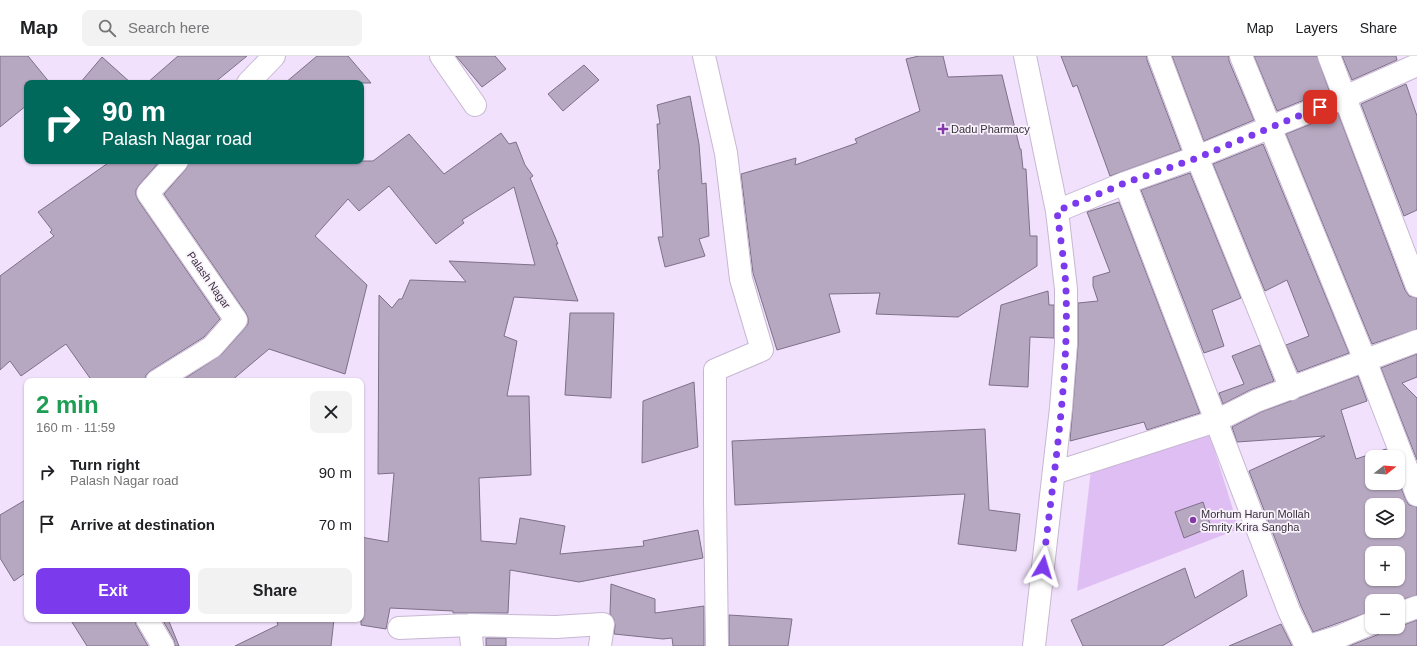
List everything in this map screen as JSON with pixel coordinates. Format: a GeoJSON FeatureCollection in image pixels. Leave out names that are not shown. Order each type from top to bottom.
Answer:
{"type":"FeatureCollection","features":[{"type":"Feature","properties":{"kind":"street"},"geometry":{"type":"LineString","coordinates":[[251,80],[274,56]]}},
{"type":"Feature","properties":{"kind":"street"},"geometry":{"type":"LineString","coordinates":[[442,56],[475,105]]}},
{"type":"Feature","properties":{"kind":"street"},"geometry":{"type":"LineString","coordinates":[[704,56],[726,153],[741,279],[762,350],[715,370],[717,646]]}},
{"type":"Feature","properties":{"kind":"street"},"geometry":{"type":"LineString","coordinates":[[1025,56],[1057,211],[1066,289],[1066,344],[1062,401],[1034,646]]}},
{"type":"Feature","properties":{"kind":"street"},"geometry":{"type":"LineString","coordinates":[[1159,56],[1197,158],[1291,389]]}},
{"type":"Feature","properties":{"kind":"street"},"geometry":{"type":"LineString","coordinates":[[1241,56],[1365,360],[1417,495]]}},
{"type":"Feature","properties":{"kind":"street"},"geometry":{"type":"LineString","coordinates":[[1329,56],[1417,286]]}},
{"type":"Feature","properties":{"kind":"street"},"geometry":{"type":"LineString","coordinates":[[1057,211],[1125,183],[1197,158],[1417,66],[1413,56]]}},
{"type":"Feature","properties":{"kind":"street","name":"Palash Nagar"},"geometry":{"type":"LineString","coordinates":[[162,378],[212,347],[236,320],[148,193],[174,164]]}},
{"type":"Feature","properties":{"kind":"street"},"geometry":{"type":"LineString","coordinates":[[1125,183],[1289,610],[1306,646]]}},
{"type":"Feature","properties":{"kind":"street"},"geometry":{"type":"LineString","coordinates":[[1054,473],[1216,421],[1256,401],[1417,341]]}},
{"type":"Feature","properties":{"kind":"street"},"geometry":{"type":"LineString","coordinates":[[1405,611],[1417,607]]}},
{"type":"Feature","properties":{"kind":"street"},"geometry":{"type":"LineString","coordinates":[[149,622],[163,646]]}},
{"type":"Feature","properties":{"kind":"street"},"geometry":{"type":"LineString","coordinates":[[399,628],[471,636],[556,627],[602,624],[600,646]]}},
{"type":"Feature","properties":{"kind":"street"},"geometry":{"type":"LineString","coordinates":[[1309,646],[1341,636],[1365,626]]}},
{"type":"Feature","properties":{"kind":"shaded area"},"geometry":{"type":"Polygon","coordinates":[[[1208,429],[1239,529],[1077,591],[1092,461],[1208,429]]]}},
{"type":"Feature","properties":{"kind":"building"},"geometry":{"type":"Polygon","coordinates":[[[0,56],[28,56],[48,80],[24,80],[24,107],[0,127],[0,56]]]}},
{"type":"Feature","properties":{"kind":"building"},"geometry":{"type":"Polygon","coordinates":[[[178,56],[247,56],[218,80],[150,80],[178,56]]]}},
{"type":"Feature","properties":{"kind":"building"},"geometry":{"type":"Polygon","coordinates":[[[317,56],[348,56],[371,83],[364,83],[364,80],[289,80],[317,56]]]}},
{"type":"Feature","properties":{"kind":"building"},"geometry":{"type":"Polygon","coordinates":[[[456,56],[495,56],[506,69],[482,87],[456,56]]]}},
{"type":"Feature","properties":{"kind":"building"},"geometry":{"type":"Polygon","coordinates":[[[919,56],[943,56],[948,77],[1002,75],[1021,149],[1023,169],[1026,169],[1030,236],[1037,236],[1037,266],[958,317],[876,314],[880,293],[829,294],[840,332],[777,350],[753,273],[741,174],[796,158],[795,165],[857,143],[855,139],[920,111],[906,59],[919,56]]]}},
{"type":"Feature","properties":{"kind":"building"},"geometry":{"type":"Polygon","coordinates":[[[1061,56],[1147,56],[1147,60],[1181,150],[1110,176],[1077,85],[1073,87],[1061,56]]]}},
{"type":"Feature","properties":{"kind":"building"},"geometry":{"type":"Polygon","coordinates":[[[1172,56],[1229,56],[1229,61],[1254,120],[1204,141],[1172,56]]]}},
{"type":"Feature","properties":{"kind":"building"},"geometry":{"type":"Polygon","coordinates":[[[1254,56],[1317,56],[1329,90],[1277,111],[1254,56]]]}},
{"type":"Feature","properties":{"kind":"building"},"geometry":{"type":"Polygon","coordinates":[[[1342,56],[1396,56],[1397,60],[1352,80],[1342,56]]]}},
{"type":"Feature","properties":{"kind":"building"},"geometry":{"type":"Polygon","coordinates":[[[102,57],[128,80],[83,80],[102,57]]]}},
{"type":"Feature","properties":{"kind":"building"},"geometry":{"type":"Polygon","coordinates":[[[584,65],[599,80],[563,111],[548,94],[584,65]]]}},
{"type":"Feature","properties":{"kind":"building"},"geometry":{"type":"Polygon","coordinates":[[[1406,84],[1417,116],[1417,210],[1404,216],[1361,104],[1406,84]]]}},
{"type":"Feature","properties":{"kind":"building"},"geometry":{"type":"Polygon","coordinates":[[[690,96],[699,144],[702,184],[706,183],[709,236],[699,239],[705,256],[665,267],[658,237],[663,237],[658,170],[660,169],[657,124],[660,124],[657,105],[690,96]]]}},
{"type":"Feature","properties":{"kind":"building"},"geometry":{"type":"Polygon","coordinates":[[[1338,113],[1405,290],[1409,296],[1417,298],[1417,329],[1372,344],[1286,134],[1338,113]]]}},
{"type":"Feature","properties":{"kind":"building"},"geometry":{"type":"Polygon","coordinates":[[[501,133],[509,144],[516,142],[525,165],[533,176],[530,178],[558,244],[556,244],[578,301],[514,297],[504,336],[517,341],[507,396],[529,396],[531,475],[479,478],[481,541],[516,544],[520,518],[565,526],[560,554],[644,546],[643,541],[698,530],[703,558],[579,582],[510,570],[508,613],[453,613],[453,611],[390,608],[386,629],[361,625],[361,622],[364,622],[364,538],[388,542],[394,473],[378,474],[379,295],[392,308],[399,299],[402,299],[410,280],[466,282],[449,261],[535,265],[514,187],[462,220],[464,223],[436,244],[389,186],[359,211],[348,199],[315,236],[367,285],[345,374],[269,349],[235,378],[186,378],[221,355],[248,324],[246,313],[164,194],[186,169],[188,164],[364,164],[364,161],[373,161],[409,134],[444,174],[501,133]]]}},
{"type":"Feature","properties":{"kind":"building"},"geometry":{"type":"Polygon","coordinates":[[[1263,144],[1349,353],[1298,372],[1286,345],[1309,336],[1287,280],[1265,291],[1213,164],[1263,144]]]}},
{"type":"Feature","properties":{"kind":"building"},"geometry":{"type":"Polygon","coordinates":[[[107,164],[157,164],[136,190],[138,200],[220,319],[204,337],[150,371],[146,375],[146,378],[90,378],[66,344],[21,376],[10,361],[0,370],[0,276],[54,236],[50,232],[52,230],[38,212],[107,164]]]}},
{"type":"Feature","properties":{"kind":"building"},"geometry":{"type":"Polygon","coordinates":[[[1190,173],[1241,298],[1212,310],[1224,346],[1204,353],[1141,190],[1190,173]]]}},
{"type":"Feature","properties":{"kind":"building"},"geometry":{"type":"Polygon","coordinates":[[[1119,202],[1200,413],[1147,430],[1144,422],[1070,441],[1078,345],[1078,303],[1098,301],[1093,286],[1093,277],[1110,272],[1087,212],[1119,202]]]}},
{"type":"Feature","properties":{"kind":"building"},"geometry":{"type":"Polygon","coordinates":[[[1048,291],[1049,305],[1054,305],[1054,338],[1030,337],[1028,387],[989,385],[1001,305],[1048,291]]]}},
{"type":"Feature","properties":{"kind":"building"},"geometry":{"type":"Polygon","coordinates":[[[570,313],[614,313],[611,398],[565,395],[570,313]]]}},
{"type":"Feature","properties":{"kind":"building"},"geometry":{"type":"Polygon","coordinates":[[[1260,345],[1274,381],[1250,390],[1223,404],[1219,393],[1244,384],[1232,356],[1260,345]]]}},
{"type":"Feature","properties":{"kind":"building"},"geometry":{"type":"Polygon","coordinates":[[[1417,354],[1417,377],[1402,383],[1417,398],[1417,460],[1381,368],[1417,354]]]}},
{"type":"Feature","properties":{"kind":"building"},"geometry":{"type":"Polygon","coordinates":[[[1358,376],[1367,401],[1341,410],[1356,459],[1365,456],[1365,490],[1402,490],[1409,505],[1417,507],[1417,595],[1405,599],[1405,594],[1365,594],[1365,613],[1313,632],[1301,606],[1249,471],[1325,436],[1237,442],[1232,427],[1261,412],[1358,376]]]}},
{"type":"Feature","properties":{"kind":"building"},"geometry":{"type":"Polygon","coordinates":[[[694,382],[698,447],[642,463],[643,401],[694,382]]]}},
{"type":"Feature","properties":{"kind":"building"},"geometry":{"type":"Polygon","coordinates":[[[985,429],[989,510],[1020,514],[1016,551],[958,544],[965,494],[735,505],[732,441],[985,429]]]}},
{"type":"Feature","properties":{"kind":"building"},"geometry":{"type":"Polygon","coordinates":[[[24,501],[24,574],[14,581],[0,558],[0,515],[24,501]]]}},
{"type":"Feature","properties":{"kind":"building","name":"Morhum Harun Mollah Smrity Krira Sangha"},"geometry":{"type":"Polygon","coordinates":[[[1203,502],[1211,527],[1184,538],[1175,512],[1203,502]]]}},
{"type":"Feature","properties":{"kind":"building"},"geometry":{"type":"Polygon","coordinates":[[[1185,568],[1195,598],[1243,570],[1247,596],[1162,646],[1083,646],[1071,620],[1185,568]]]}},
{"type":"Feature","properties":{"kind":"building"},"geometry":{"type":"Polygon","coordinates":[[[611,584],[655,599],[655,613],[704,606],[704,646],[673,646],[672,638],[663,639],[614,634],[614,619],[610,614],[611,584]]]}},
{"type":"Feature","properties":{"kind":"building"},"geometry":{"type":"Polygon","coordinates":[[[729,615],[792,619],[788,646],[729,646],[729,615]]]}},
{"type":"Feature","properties":{"kind":"building"},"geometry":{"type":"Polygon","coordinates":[[[1417,620],[1417,646],[1349,646],[1378,634],[1405,634],[1405,624],[1417,620]]]}},
{"type":"Feature","properties":{"kind":"building"},"geometry":{"type":"Polygon","coordinates":[[[72,622],[136,622],[148,646],[87,646],[72,622]]]}},
{"type":"Feature","properties":{"kind":"building"},"geometry":{"type":"Polygon","coordinates":[[[164,622],[169,622],[179,646],[175,646],[174,640],[164,622]]]}},
{"type":"Feature","properties":{"kind":"building"},"geometry":{"type":"Polygon","coordinates":[[[277,622],[334,622],[331,646],[235,646],[278,625],[277,622]]]}},
{"type":"Feature","properties":{"kind":"building"},"geometry":{"type":"Polygon","coordinates":[[[1281,624],[1292,646],[1229,646],[1281,624]]]}},
{"type":"Feature","properties":{"kind":"building"},"geometry":{"type":"Polygon","coordinates":[[[486,638],[506,638],[506,646],[486,646],[486,638]]]}},
{"type":"Feature","properties":{"kind":"place","name":"Dadu Pharmacy"},"geometry":{"type":"Point","coordinates":[943,129]}},
{"type":"Feature","properties":{"kind":"place","name":"Morhum Harun Mollah Smrity Krira Sangha"},"geometry":{"type":"Point","coordinates":[1193,520]}},
{"type":"Feature","properties":{"kind":"route"},"geometry":{"type":"LineString","coordinates":[[1043,567],[1061,408],[1066,344],[1066,289],[1057,211],[1125,183],[1197,158],[1320,107]]}}]}
